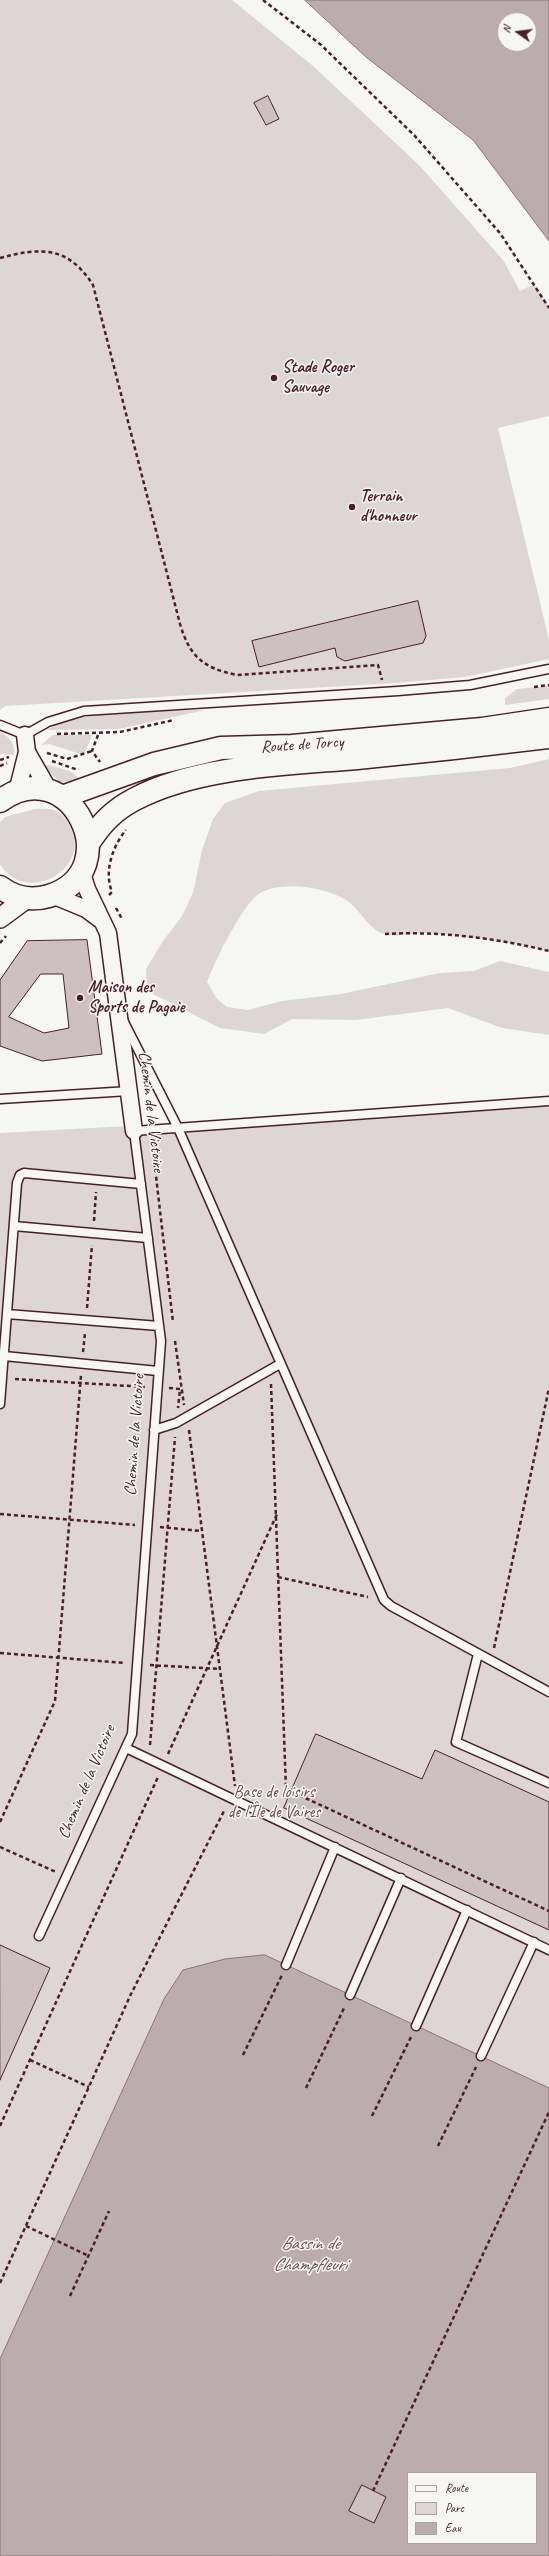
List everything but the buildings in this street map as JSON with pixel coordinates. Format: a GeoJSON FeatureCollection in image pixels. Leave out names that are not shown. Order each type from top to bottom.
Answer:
{"type":"FeatureCollection","features":[{"type":"Feature","properties":{"kind":"main road","name":"Route de Torcy"},"geometry":{"type":"LineString","coordinates":[[56,794],[154,764],[221,748],[307,745],[482,730],[549,719]]}},
{"type":"Feature","properties":{"kind":"main road","name":"Route de Torcy"},"geometry":{"type":"LineString","coordinates":[[88,844],[99,826],[111,813],[131,801],[157,790],[210,775],[266,766],[444,750],[549,737]]}},
{"type":"Feature","properties":{"kind":"main road"},"geometry":{"type":"LineString","coordinates":[[0,887],[9,893],[26,898],[42,898],[52,895],[70,885],[81,870],[87,856],[88,844],[84,822],[71,804],[56,794],[37,789],[9,796]]}},
{"type":"Feature","properties":{"kind":"street"},"geometry":{"type":"LineString","coordinates":[[25,735],[27,752],[56,794]]}},
{"type":"Feature","properties":{"kind":"street"},"geometry":{"type":"LineString","coordinates":[[9,796],[27,752]]}},
{"type":"Feature","properties":{"kind":"street","name":"Chemin de la Victoire"},"geometry":{"type":"LineString","coordinates":[[81,870],[108,933],[129,1091],[141,1130]]}},
{"type":"Feature","properties":{"kind":"street"},"geometry":{"type":"LineString","coordinates":[[52,895],[86,909],[102,921]]}},
{"type":"Feature","properties":{"kind":"street"},"geometry":{"type":"LineString","coordinates":[[0,918],[26,898]]}},
{"type":"Feature","properties":{"kind":"lane"},"geometry":{"type":"LineString","coordinates":[[0,725],[25,735],[48,722],[84,711],[385,692],[470,684],[549,669]]}},
{"type":"Feature","properties":{"kind":"lane"},"geometry":{"type":"LineString","coordinates":[[119,1013],[178,1128],[384,1600],[391,1606],[549,1692]]}},
{"type":"Feature","properties":{"kind":"lane"},"geometry":{"type":"LineString","coordinates":[[0,1099],[129,1091]]}},
{"type":"Feature","properties":{"kind":"lane"},"geometry":{"type":"LineString","coordinates":[[141,1130],[549,1101]]}},
{"type":"Feature","properties":{"kind":"lane","name":"Chemin de la Victoire"},"geometry":{"type":"LineString","coordinates":[[39,1936],[132,1734],[161,1341],[141,1184],[141,1130]]}},
{"type":"Feature","properties":{"kind":"lane"},"geometry":{"type":"LineString","coordinates":[[0,1404],[17,1182],[20,1175],[24,1173],[141,1184]]}},
{"type":"Feature","properties":{"kind":"lane"},"geometry":{"type":"LineString","coordinates":[[14,1226],[148,1238]]}},
{"type":"Feature","properties":{"kind":"lane"},"geometry":{"type":"LineString","coordinates":[[7,1314],[159,1326]]}},
{"type":"Feature","properties":{"kind":"lane"},"geometry":{"type":"LineString","coordinates":[[4,1356],[158,1370]]}},
{"type":"Feature","properties":{"kind":"lane"},"geometry":{"type":"LineString","coordinates":[[154,1430],[176,1423],[280,1364]]}},
{"type":"Feature","properties":{"kind":"lane"},"geometry":{"type":"LineString","coordinates":[[478,1654],[456,1742],[549,1783]]}},
{"type":"Feature","properties":{"kind":"lane"},"geometry":{"type":"LineString","coordinates":[[126,1748],[162,1766],[231,1796],[549,1950]]}},
{"type":"Feature","properties":{"kind":"lane"},"geometry":{"type":"LineString","coordinates":[[286,1965],[335,1847]]}},
{"type":"Feature","properties":{"kind":"lane"},"geometry":{"type":"LineString","coordinates":[[350,1995],[401,1878]]}},
{"type":"Feature","properties":{"kind":"lane"},"geometry":{"type":"LineString","coordinates":[[416,2026],[467,1910]]}},
{"type":"Feature","properties":{"kind":"lane"},"geometry":{"type":"LineString","coordinates":[[481,2056],[534,1942]]}},
{"type":"Feature","properties":{"kind":"path"},"geometry":{"type":"LineString","coordinates":[[263,0],[320,44],[414,135],[500,233],[549,308]]}},
{"type":"Feature","properties":{"kind":"path"},"geometry":{"type":"LineString","coordinates":[[0,258],[22,252],[48,251],[74,262],[93,285],[180,624],[185,641],[197,658],[218,671],[237,675],[378,665],[385,692]]}},
{"type":"Feature","properties":{"kind":"path"},"geometry":{"type":"LineString","coordinates":[[25,735],[98,735],[120,732],[177,719]]}},
{"type":"Feature","properties":{"kind":"path"},"geometry":{"type":"LineString","coordinates":[[98,735],[92,751],[100,766]]}},
{"type":"Feature","properties":{"kind":"path"},"geometry":{"type":"LineString","coordinates":[[27,752],[47,753],[66,759],[92,751]]}},
{"type":"Feature","properties":{"kind":"path"},"geometry":{"type":"LineString","coordinates":[[104,893],[107,897],[112,892],[108,882],[112,857],[117,842],[132,826]]}},
{"type":"Feature","properties":{"kind":"path"},"geometry":{"type":"LineString","coordinates":[[385,934],[418,932],[476,936],[549,951]]}},
{"type":"Feature","properties":{"kind":"path"},"geometry":{"type":"LineString","coordinates":[[141,1130],[152,1145],[174,1327]]}},
{"type":"Feature","properties":{"kind":"path"},"geometry":{"type":"LineString","coordinates":[[0,1822],[55,1701],[97,1179]]}},
{"type":"Feature","properties":{"kind":"path"},"geometry":{"type":"LineString","coordinates":[[0,2283],[130,1994],[235,1786],[186,1417],[180,1389],[175,1335]]}},
{"type":"Feature","properties":{"kind":"path"},"geometry":{"type":"LineString","coordinates":[[270,1370],[277,1513],[286,1789],[549,1911]]}},
{"type":"Feature","properties":{"kind":"path"},"geometry":{"type":"LineString","coordinates":[[2,1378],[180,1389]]}},
{"type":"Feature","properties":{"kind":"path"},"geometry":{"type":"LineString","coordinates":[[491,1661],[549,1388]]}},
{"type":"Feature","properties":{"kind":"path"},"geometry":{"type":"LineString","coordinates":[[148,1759],[180,1389]]}},
{"type":"Feature","properties":{"kind":"path"},"geometry":{"type":"LineString","coordinates":[[0,2126],[277,1513]]}},
{"type":"Feature","properties":{"kind":"path"},"geometry":{"type":"LineString","coordinates":[[0,1514],[201,1531]]}},
{"type":"Feature","properties":{"kind":"path"},"geometry":{"type":"LineString","coordinates":[[278,1577],[384,1600]]}},
{"type":"Feature","properties":{"kind":"path"},"geometry":{"type":"LineString","coordinates":[[0,1653],[156,1666],[220,1669]]}},
{"type":"Feature","properties":{"kind":"path"},"geometry":{"type":"LineString","coordinates":[[0,1847],[66,1877]]}},
{"type":"Feature","properties":{"kind":"path"},"geometry":{"type":"LineString","coordinates":[[243,2055],[286,1965]]}},
{"type":"Feature","properties":{"kind":"path"},"geometry":{"type":"LineString","coordinates":[[306,2088],[350,1995]]}},
{"type":"Feature","properties":{"kind":"path"},"geometry":{"type":"LineString","coordinates":[[372,2116],[416,2026]]}},
{"type":"Feature","properties":{"kind":"path"},"geometry":{"type":"LineString","coordinates":[[438,2146],[481,2056]]}},
{"type":"Feature","properties":{"kind":"path"},"geometry":{"type":"LineString","coordinates":[[30,2060],[89,2086]]}},
{"type":"Feature","properties":{"kind":"path"},"geometry":{"type":"LineString","coordinates":[[373,2491],[549,2112]]}},
{"type":"Feature","properties":{"kind":"path"},"geometry":{"type":"LineString","coordinates":[[70,2296],[109,2211]]}},
{"type":"Feature","properties":{"kind":"path"},"geometry":{"type":"LineString","coordinates":[[26,2226],[89,2256]]}},
{"type":"Feature","properties":{"kind":"green space","name":"Stade Roger Sauvage"},"geometry":{"type":"Polygon","coordinates":[[[0,0],[232,0],[313,66],[419,165],[503,260],[520,291],[530,286],[537,286],[549,308],[549,416],[498,428],[549,640],[549,659],[465,677],[395,683],[5,706],[0,710],[0,0]]]}},
{"type":"Feature","properties":{"kind":"green space"},"geometry":{"type":"Polygon","coordinates":[[[549,686],[549,699],[505,705],[505,698],[517,689],[549,686]]]}},
{"type":"Feature","properties":{"kind":"green space"},"geometry":{"type":"Polygon","coordinates":[[[205,710],[119,729],[46,730],[62,723],[80,718],[122,712],[205,710]]]}},
{"type":"Feature","properties":{"kind":"green space"},"geometry":{"type":"Polygon","coordinates":[[[0,732],[13,744],[14,755],[0,754],[0,732]]]}},
{"type":"Feature","properties":{"kind":"green space"},"geometry":{"type":"Polygon","coordinates":[[[53,735],[92,735],[84,755],[49,744],[41,745],[53,735]]]}},
{"type":"Feature","properties":{"kind":"green space"},"geometry":{"type":"Polygon","coordinates":[[[549,759],[549,951],[488,939],[426,933],[399,935],[384,934],[373,928],[356,908],[337,895],[313,888],[286,886],[263,892],[254,898],[247,906],[228,938],[207,982],[217,999],[227,1007],[248,1010],[282,1001],[341,994],[440,973],[474,971],[500,961],[549,972],[549,1035],[502,1028],[448,1008],[356,1020],[292,1019],[264,1034],[220,1028],[147,991],[146,969],[163,941],[182,916],[193,893],[202,850],[213,819],[225,803],[259,791],[510,768],[549,759]]]}},
{"type":"Feature","properties":{"kind":"green space"},"geometry":{"type":"Polygon","coordinates":[[[50,765],[70,771],[83,781],[60,782],[43,766],[50,765]]]}},
{"type":"Feature","properties":{"kind":"green space"},"geometry":{"type":"Polygon","coordinates":[[[35,809],[51,809],[61,814],[70,827],[75,843],[72,857],[64,869],[53,877],[39,882],[24,882],[11,876],[0,864],[0,822],[5,817],[35,809]]]}},
{"type":"Feature","properties":{"kind":"green space","name":"Base de loisirs de l'Île de Vaires"},"geometry":{"type":"Polygon","coordinates":[[[549,1103],[549,2556],[0,2556],[0,1133],[549,1103]]]}},
{"type":"Feature","properties":{"kind":"water"},"geometry":{"type":"Polygon","coordinates":[[[305,0],[549,0],[549,241],[473,140],[366,57],[305,0]]]}},
{"type":"Feature","properties":{"kind":"water","name":"Bassin de Champfleuri"},"geometry":{"type":"Polygon","coordinates":[[[265,1955],[549,2088],[549,2556],[0,2556],[0,2359],[164,1999],[183,1970],[225,1959],[265,1955]]]}},
{"type":"Feature","properties":{"kind":"place","name":"Stade Roger Sauvage"},"geometry":{"type":"Point","coordinates":[274,378]}},
{"type":"Feature","properties":{"kind":"place","name":"Terrain d'honneur"},"geometry":{"type":"Point","coordinates":[352,507]}},
{"type":"Feature","properties":{"kind":"place","name":"Maison des Sports de Pagaie"},"geometry":{"type":"Point","coordinates":[80,998]}}]}
